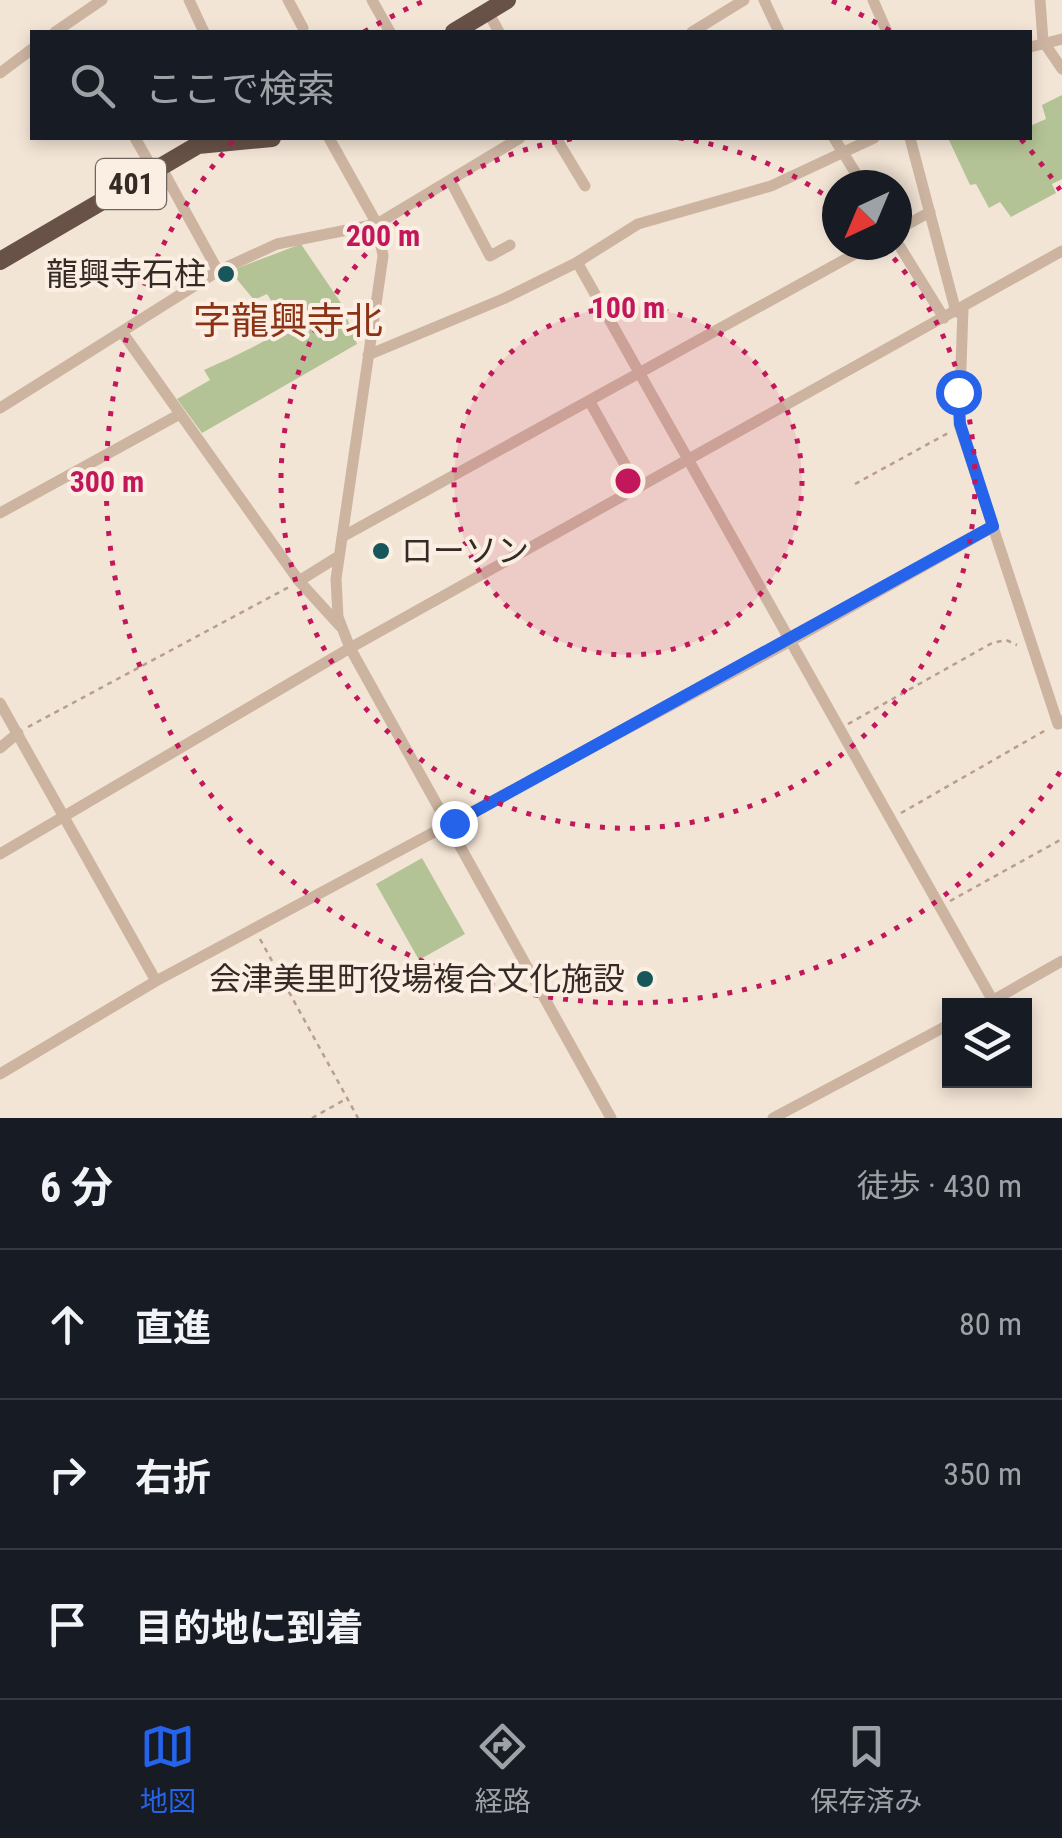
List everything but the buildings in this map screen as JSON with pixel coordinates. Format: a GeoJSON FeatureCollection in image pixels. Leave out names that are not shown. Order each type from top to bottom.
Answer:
{"type":"FeatureCollection","features":[{"type":"Feature","properties":{"kind":"highway"},"geometry":{"type":"LineString","coordinates":[[457,30],[507,0]]}},
{"type":"Feature","properties":{"kind":"highway","name":"401"},"geometry":{"type":"LineString","coordinates":[[0,260],[198,145],[250,140]]}},
{"type":"Feature","properties":{"kind":"street"},"geometry":{"type":"LineString","coordinates":[[69,28],[102,0]]}},
{"type":"Feature","properties":{"kind":"street"},"geometry":{"type":"LineString","coordinates":[[189,0],[203,30]]}},
{"type":"Feature","properties":{"kind":"street"},"geometry":{"type":"LineString","coordinates":[[288,0],[303,28]]}},
{"type":"Feature","properties":{"kind":"street"},"geometry":{"type":"LineString","coordinates":[[372,0],[389,30]]}},
{"type":"Feature","properties":{"kind":"street"},"geometry":{"type":"LineString","coordinates":[[695,30],[744,0]]}},
{"type":"Feature","properties":{"kind":"street"},"geometry":{"type":"LineString","coordinates":[[764,0],[778,30]]}},
{"type":"Feature","properties":{"kind":"street"},"geometry":{"type":"LineString","coordinates":[[873,0],[886,30]]}},
{"type":"Feature","properties":{"kind":"street"},"geometry":{"type":"LineString","coordinates":[[1040,0],[1045,44],[1062,69]]}},
{"type":"Feature","properties":{"kind":"street"},"geometry":{"type":"LineString","coordinates":[[488,12],[498,30]]}},
{"type":"Feature","properties":{"kind":"street"},"geometry":{"type":"LineString","coordinates":[[1032,47],[1062,39]]}},
{"type":"Feature","properties":{"kind":"street"},"geometry":{"type":"LineString","coordinates":[[0,73],[30,50]]}},
{"type":"Feature","properties":{"kind":"street"},"geometry":{"type":"LineString","coordinates":[[136,140],[158,169],[218,271]]}},
{"type":"Feature","properties":{"kind":"street"},"geometry":{"type":"LineString","coordinates":[[330,140],[378,224],[384,256],[339,556],[336,599],[340,626],[612,1118]]}},
{"type":"Feature","properties":{"kind":"street"},"geometry":{"type":"LineString","coordinates":[[0,408],[218,271],[277,244],[378,224],[517,140]]}},
{"type":"Feature","properties":{"kind":"street"},"geometry":{"type":"LineString","coordinates":[[557,140],[585,186]]}},
{"type":"Feature","properties":{"kind":"street"},"geometry":{"type":"LineString","coordinates":[[835,140],[854,170]]}},
{"type":"Feature","properties":{"kind":"street"},"geometry":{"type":"LineString","coordinates":[[368,355],[577,262],[638,224],[771,186],[870,140]]}},
{"type":"Feature","properties":{"kind":"street"},"geometry":{"type":"LineString","coordinates":[[911,140],[954,313],[960,426],[1060,722]]}},
{"type":"Feature","properties":{"kind":"street"},"geometry":{"type":"LineString","coordinates":[[450,180],[490,256],[510,245]]}},
{"type":"Feature","properties":{"kind":"street"},"geometry":{"type":"LineString","coordinates":[[912,222],[930,212]]}},
{"type":"Feature","properties":{"kind":"street"},"geometry":{"type":"LineString","coordinates":[[0,854],[350,648],[1062,251]]}},
{"type":"Feature","properties":{"kind":"street"},"geometry":{"type":"LineString","coordinates":[[342,537],[844,260]]}},
{"type":"Feature","properties":{"kind":"street"},"geometry":{"type":"LineString","coordinates":[[911,260],[954,313]]}},
{"type":"Feature","properties":{"kind":"street"},"geometry":{"type":"LineString","coordinates":[[577,262],[892,819],[986,998]]}},
{"type":"Feature","properties":{"kind":"street"},"geometry":{"type":"LineString","coordinates":[[122,332],[299,581],[340,626]]}},
{"type":"Feature","properties":{"kind":"street"},"geometry":{"type":"LineString","coordinates":[[590,402],[638,488]]}},
{"type":"Feature","properties":{"kind":"street"},"geometry":{"type":"LineString","coordinates":[[0,513],[180,414]]}},
{"type":"Feature","properties":{"kind":"street"},"geometry":{"type":"LineString","coordinates":[[0,1074],[156,981],[789,642],[993,526]]}},
{"type":"Feature","properties":{"kind":"street"},"geometry":{"type":"LineString","coordinates":[[299,581],[339,556]]}},
{"type":"Feature","properties":{"kind":"street"},"geometry":{"type":"LineString","coordinates":[[0,704],[156,981]]}},
{"type":"Feature","properties":{"kind":"street"},"geometry":{"type":"LineString","coordinates":[[0,748],[18,733]]}},
{"type":"Feature","properties":{"kind":"street"},"geometry":{"type":"LineString","coordinates":[[997,998],[1062,961]]}},
{"type":"Feature","properties":{"kind":"street"},"geometry":{"type":"LineString","coordinates":[[773,1118],[942,1028]]}},
{"type":"Feature","properties":{"kind":"path"},"geometry":{"type":"LineString","coordinates":[[855,484],[960,426]]}},
{"type":"Feature","properties":{"kind":"path"},"geometry":{"type":"LineString","coordinates":[[18,733],[299,581]]}},
{"type":"Feature","properties":{"kind":"path"},"geometry":{"type":"LineString","coordinates":[[839,729],[992,644],[1033,642]]}},
{"type":"Feature","properties":{"kind":"path"},"geometry":{"type":"LineString","coordinates":[[892,819],[1060,722]]}},
{"type":"Feature","properties":{"kind":"path"},"geometry":{"type":"LineString","coordinates":[[940,906],[1062,839]]}},
{"type":"Feature","properties":{"kind":"path"},"geometry":{"type":"LineString","coordinates":[[254,928],[358,1118]]}},
{"type":"Feature","properties":{"kind":"path"},"geometry":{"type":"LineString","coordinates":[[312,1118],[347,1099]]}},
{"type":"Feature","properties":{"kind":"green space"},"geometry":{"type":"Polygon","coordinates":[[[1062,95],[1062,179],[1052,184],[1056,193],[1011,217],[1000,202],[989,208],[976,184],[970,185],[949,140],[1032,140],[1032,125],[1046,119],[1042,105],[1062,95]]]}},
{"type":"Feature","properties":{"kind":"green space"},"geometry":{"type":"Polygon","coordinates":[[[301,244],[341,303],[357,344],[202,433],[177,399],[210,380],[204,370],[273,336],[268,323],[280,315],[267,294],[254,300],[230,271],[301,244]]]}},
{"type":"Feature","properties":{"kind":"green space"},"geometry":{"type":"Polygon","coordinates":[[[422,858],[465,934],[419,960],[376,884],[422,858]]]}},
{"type":"Feature","properties":{"kind":"place","name":"龍興寺石柱"},"geometry":{"type":"Point","coordinates":[226,274]}},
{"type":"Feature","properties":{"kind":"place","name":"ローソン"},"geometry":{"type":"Point","coordinates":[381,551]}},
{"type":"Feature","properties":{"kind":"place","name":"会津美里町役場複合文化施設"},"geometry":{"type":"Point","coordinates":[645,979]}},
{"type":"Feature","properties":{"kind":"district","name":"字龍興寺北"},"geometry":{"type":"Point","coordinates":[288,321]}},
{"type":"Feature","properties":{"kind":"route"},"geometry":{"type":"LineString","coordinates":[[454,823],[789,642],[993,526],[960,424],[958,392]]}}]}
